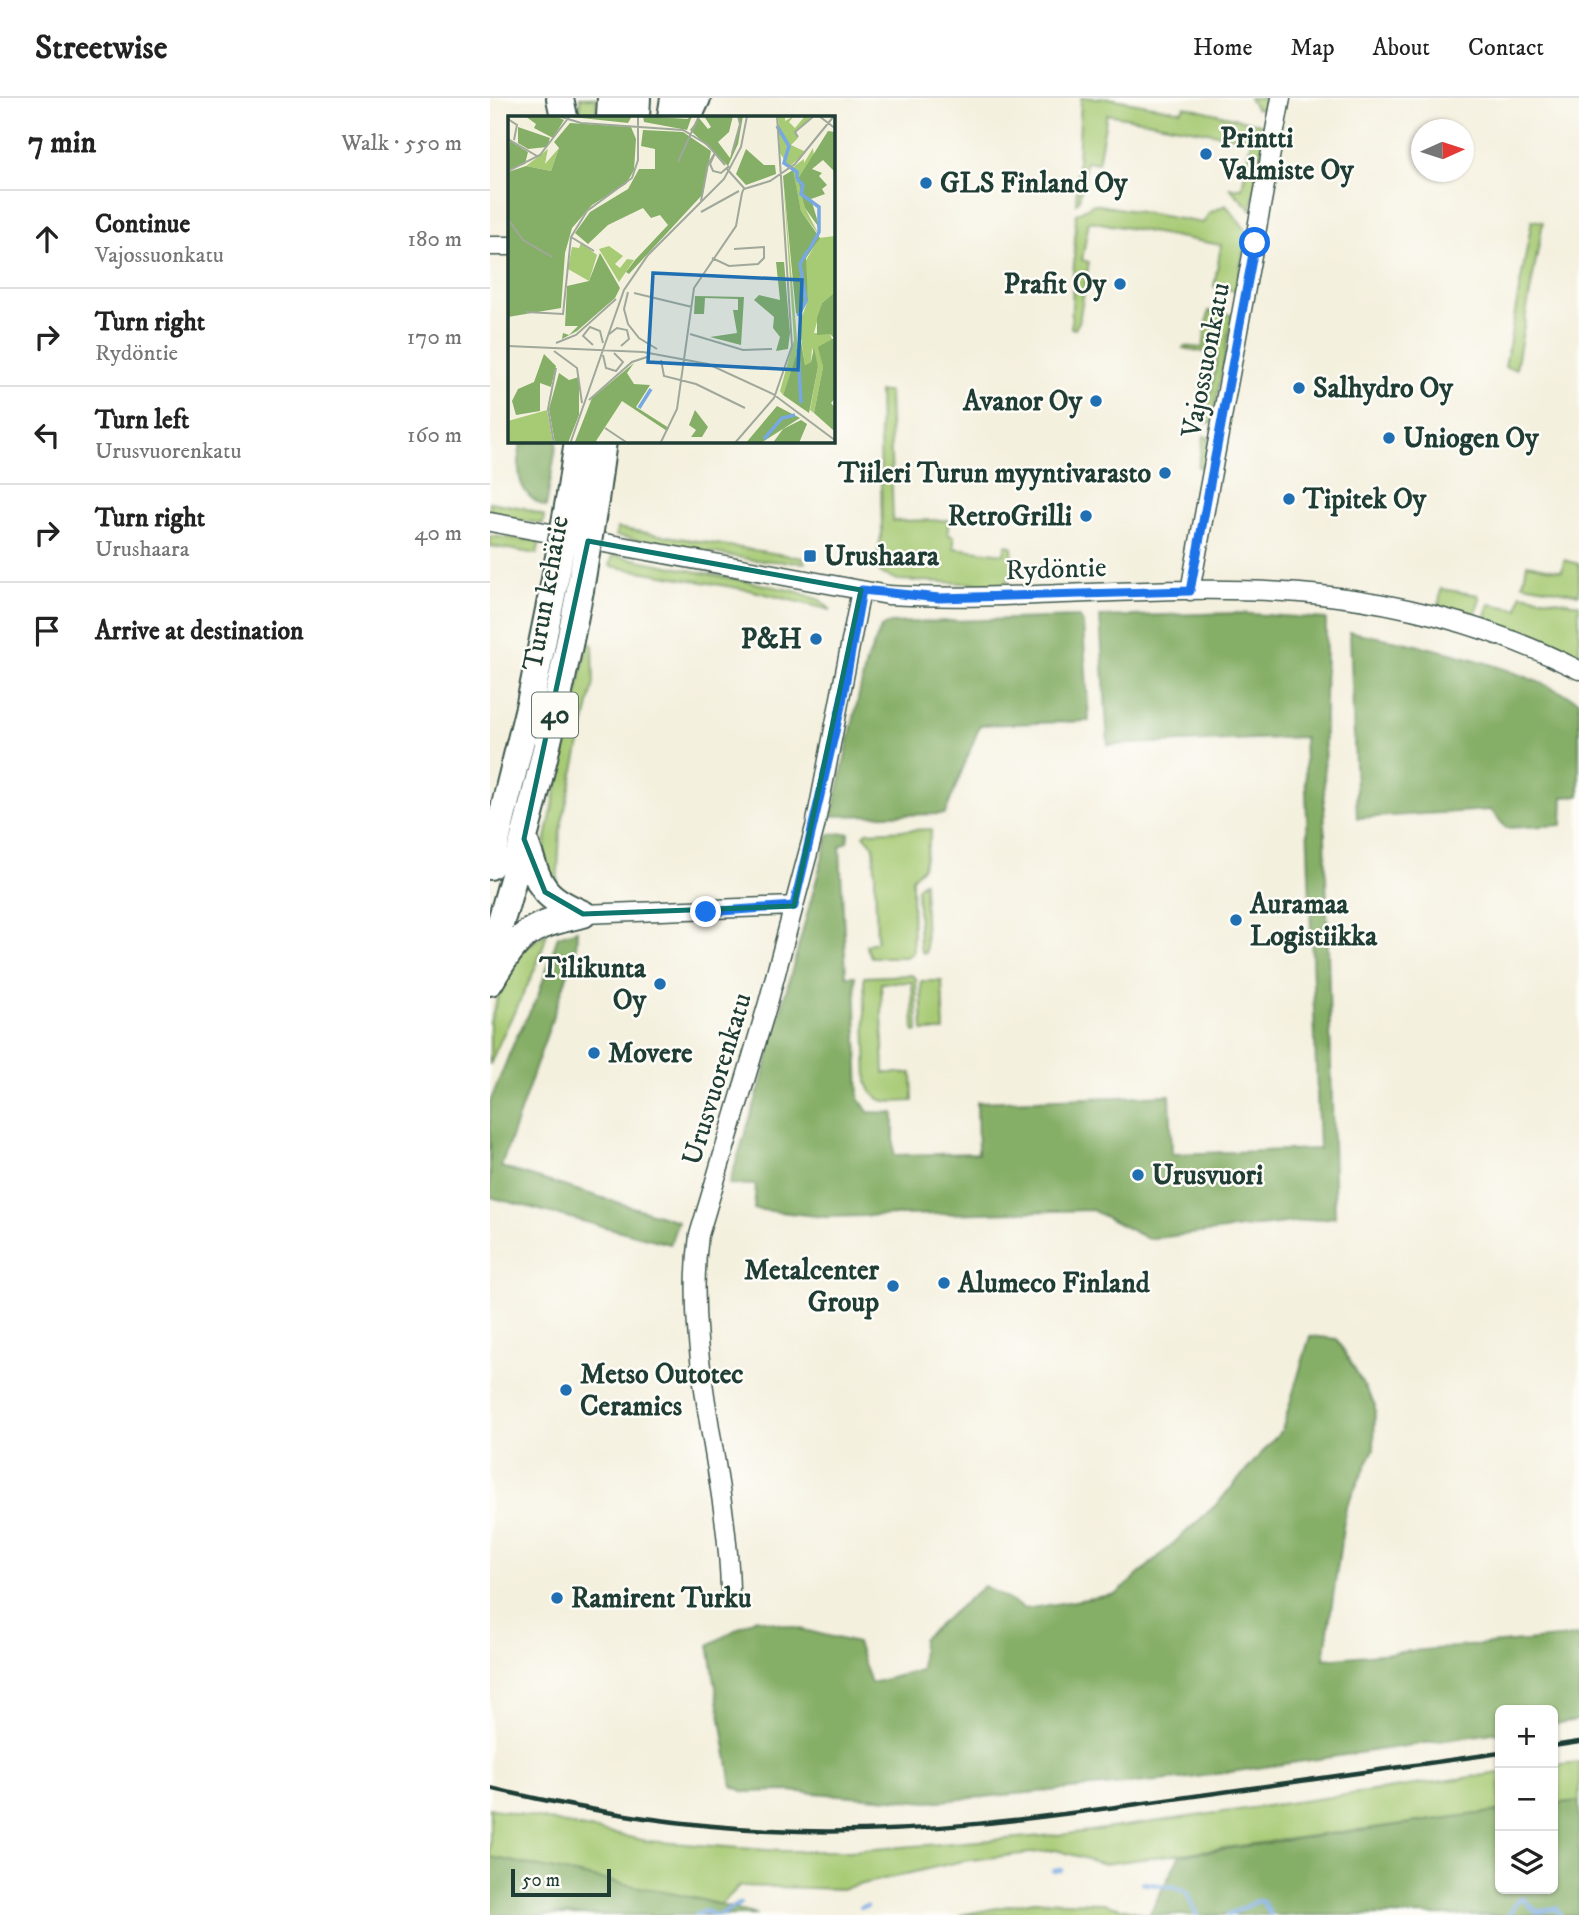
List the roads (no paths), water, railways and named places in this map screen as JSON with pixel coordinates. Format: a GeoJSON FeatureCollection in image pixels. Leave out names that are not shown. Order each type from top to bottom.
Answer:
{"type":"FeatureCollection","features":[{"type":"Feature","properties":{"kind":"highway"},"geometry":{"type":"LineString","coordinates":[[560,98],[564,116]]}},
{"type":"Feature","properties":{"kind":"highway"},"geometry":{"type":"LineString","coordinates":[[572,98],[572,116]]}},
{"type":"Feature","properties":{"kind":"highway"},"geometry":{"type":"LineString","coordinates":[[610,116],[611,98]]}},
{"type":"Feature","properties":{"kind":"highway"},"geometry":{"type":"LineString","coordinates":[[636,116],[637,98]]}},
{"type":"Feature","properties":{"kind":"highway"},"geometry":{"type":"LineString","coordinates":[[671,116],[674,98]]}},
{"type":"Feature","properties":{"kind":"highway"},"geometry":{"type":"LineString","coordinates":[[688,116],[697,98]]}},
{"type":"Feature","properties":{"kind":"highway","name":"Turun kehätie"},"geometry":{"type":"LineString","coordinates":[[490,958],[524,839],[559,698],[580,590],[583,497],[578,443]]}},
{"type":"Feature","properties":{"kind":"highway","name":"Turun kehätie"},"geometry":{"type":"LineString","coordinates":[[490,866],[524,730],[554,585],[602,443]]}},
{"type":"Feature","properties":{"kind":"highway"},"geometry":{"type":"LineString","coordinates":[[524,839],[540,883],[549,897],[583,914]]}},
{"type":"Feature","properties":{"kind":"highway"},"geometry":{"type":"LineString","coordinates":[[490,982],[508,951],[525,934],[545,923],[583,914]]}},
{"type":"Feature","properties":{"kind":"street","name":"Vajossuonkatu"},"geometry":{"type":"LineString","coordinates":[[1190,591],[1281,98]]}},
{"type":"Feature","properties":{"kind":"street"},"geometry":{"type":"LineString","coordinates":[[490,246],[508,246]]}},
{"type":"Feature","properties":{"kind":"street","name":"Rydöntie"},"geometry":{"type":"LineString","coordinates":[[490,522],[862,590],[939,598],[1190,591],[1318,595],[1401,607],[1492,633],[1579,670]]}},
{"type":"Feature","properties":{"kind":"street","name":"Rydöntie"},"geometry":{"type":"LineString","coordinates":[[490,528],[528,530]]}},
{"type":"Feature","properties":{"kind":"street","name":"Urusvuorenkatu"},"geometry":{"type":"LineString","coordinates":[[730,1588],[729,1554],[697,1352],[694,1274],[705,1209],[768,1003],[794,906],[839,714],[862,590]]}},
{"type":"Feature","properties":{"kind":"street"},"geometry":{"type":"LineString","coordinates":[[583,914],[794,906]]}},
{"type":"Feature","properties":{"kind":"waterway"},"geometry":{"type":"LineString","coordinates":[[1054,1871],[1061,1870]]}},
{"type":"Feature","properties":{"kind":"waterway"},"geometry":{"type":"LineString","coordinates":[[1143,1883],[1174,1887],[1187,1892],[1197,1915]]}},
{"type":"Feature","properties":{"kind":"waterway"},"geometry":{"type":"LineString","coordinates":[[1509,1915],[1517,1900],[1522,1898],[1537,1912],[1556,1908],[1560,1915]]}},
{"type":"Feature","properties":{"kind":"waterway"},"geometry":{"type":"LineString","coordinates":[[1228,1915],[1258,1901],[1263,1902],[1271,1915]]}},
{"type":"Feature","properties":{"kind":"waterway"},"geometry":{"type":"LineString","coordinates":[[720,1915],[741,1903]]}},
{"type":"Feature","properties":{"kind":"waterway"},"geometry":{"type":"LineString","coordinates":[[861,1907],[867,1906]]}},
{"type":"Feature","properties":{"kind":"waterway"},"geometry":{"type":"LineString","coordinates":[[696,1915],[705,1911],[715,1915]]}},
{"type":"Feature","properties":{"kind":"railway"},"geometry":{"type":"LineString","coordinates":[[1558,1745],[1579,1742]]}},
{"type":"Feature","properties":{"kind":"railway"},"geometry":{"type":"LineString","coordinates":[[490,1788],[594,1810],[700,1825],[771,1830],[876,1831],[1032,1818],[1495,1754]]}},
{"type":"Feature","properties":{"kind":"place","name":"Printti Valmiste Oy"},"geometry":{"type":"Point","coordinates":[1206,154]}},
{"type":"Feature","properties":{"kind":"place","name":"GLS Finland Oy"},"geometry":{"type":"Point","coordinates":[926,183]}},
{"type":"Feature","properties":{"kind":"place","name":"Prafit Oy"},"geometry":{"type":"Point","coordinates":[1120,284]}},
{"type":"Feature","properties":{"kind":"place","name":"Salhydro Oy"},"geometry":{"type":"Point","coordinates":[1299,388]}},
{"type":"Feature","properties":{"kind":"place","name":"Avanor Oy"},"geometry":{"type":"Point","coordinates":[1096,401]}},
{"type":"Feature","properties":{"kind":"place","name":"Uniogen Oy"},"geometry":{"type":"Point","coordinates":[1389,438]}},
{"type":"Feature","properties":{"kind":"place","name":"Tiileri Turun myyntivarasto"},"geometry":{"type":"Point","coordinates":[1165,473]}},
{"type":"Feature","properties":{"kind":"place","name":"Tipitek Oy"},"geometry":{"type":"Point","coordinates":[1289,499]}},
{"type":"Feature","properties":{"kind":"place","name":"RetroGrilli"},"geometry":{"type":"Point","coordinates":[1086,516]}},
{"type":"Feature","properties":{"kind":"place","name":"Urushaara"},"geometry":{"type":"Point","coordinates":[810,556]}},
{"type":"Feature","properties":{"kind":"place","name":"P&H"},"geometry":{"type":"Point","coordinates":[816,639]}},
{"type":"Feature","properties":{"kind":"place","name":"Auramaa Logistiikka"},"geometry":{"type":"Point","coordinates":[1236,920]}},
{"type":"Feature","properties":{"kind":"place","name":"Tilikunta Oy"},"geometry":{"type":"Point","coordinates":[660,984]}},
{"type":"Feature","properties":{"kind":"place","name":"Movere"},"geometry":{"type":"Point","coordinates":[594,1053]}},
{"type":"Feature","properties":{"kind":"place","name":"Urusvuori"},"geometry":{"type":"Point","coordinates":[1138,1175]}},
{"type":"Feature","properties":{"kind":"place","name":"Alumeco Finland"},"geometry":{"type":"Point","coordinates":[944,1283]}},
{"type":"Feature","properties":{"kind":"place","name":"Metalcenter Group"},"geometry":{"type":"Point","coordinates":[893,1286]}},
{"type":"Feature","properties":{"kind":"place","name":"Metso Outotec Ceramics"},"geometry":{"type":"Point","coordinates":[566,1390]}},
{"type":"Feature","properties":{"kind":"place","name":"Ramirent Turku"},"geometry":{"type":"Point","coordinates":[557,1598]}}]}
